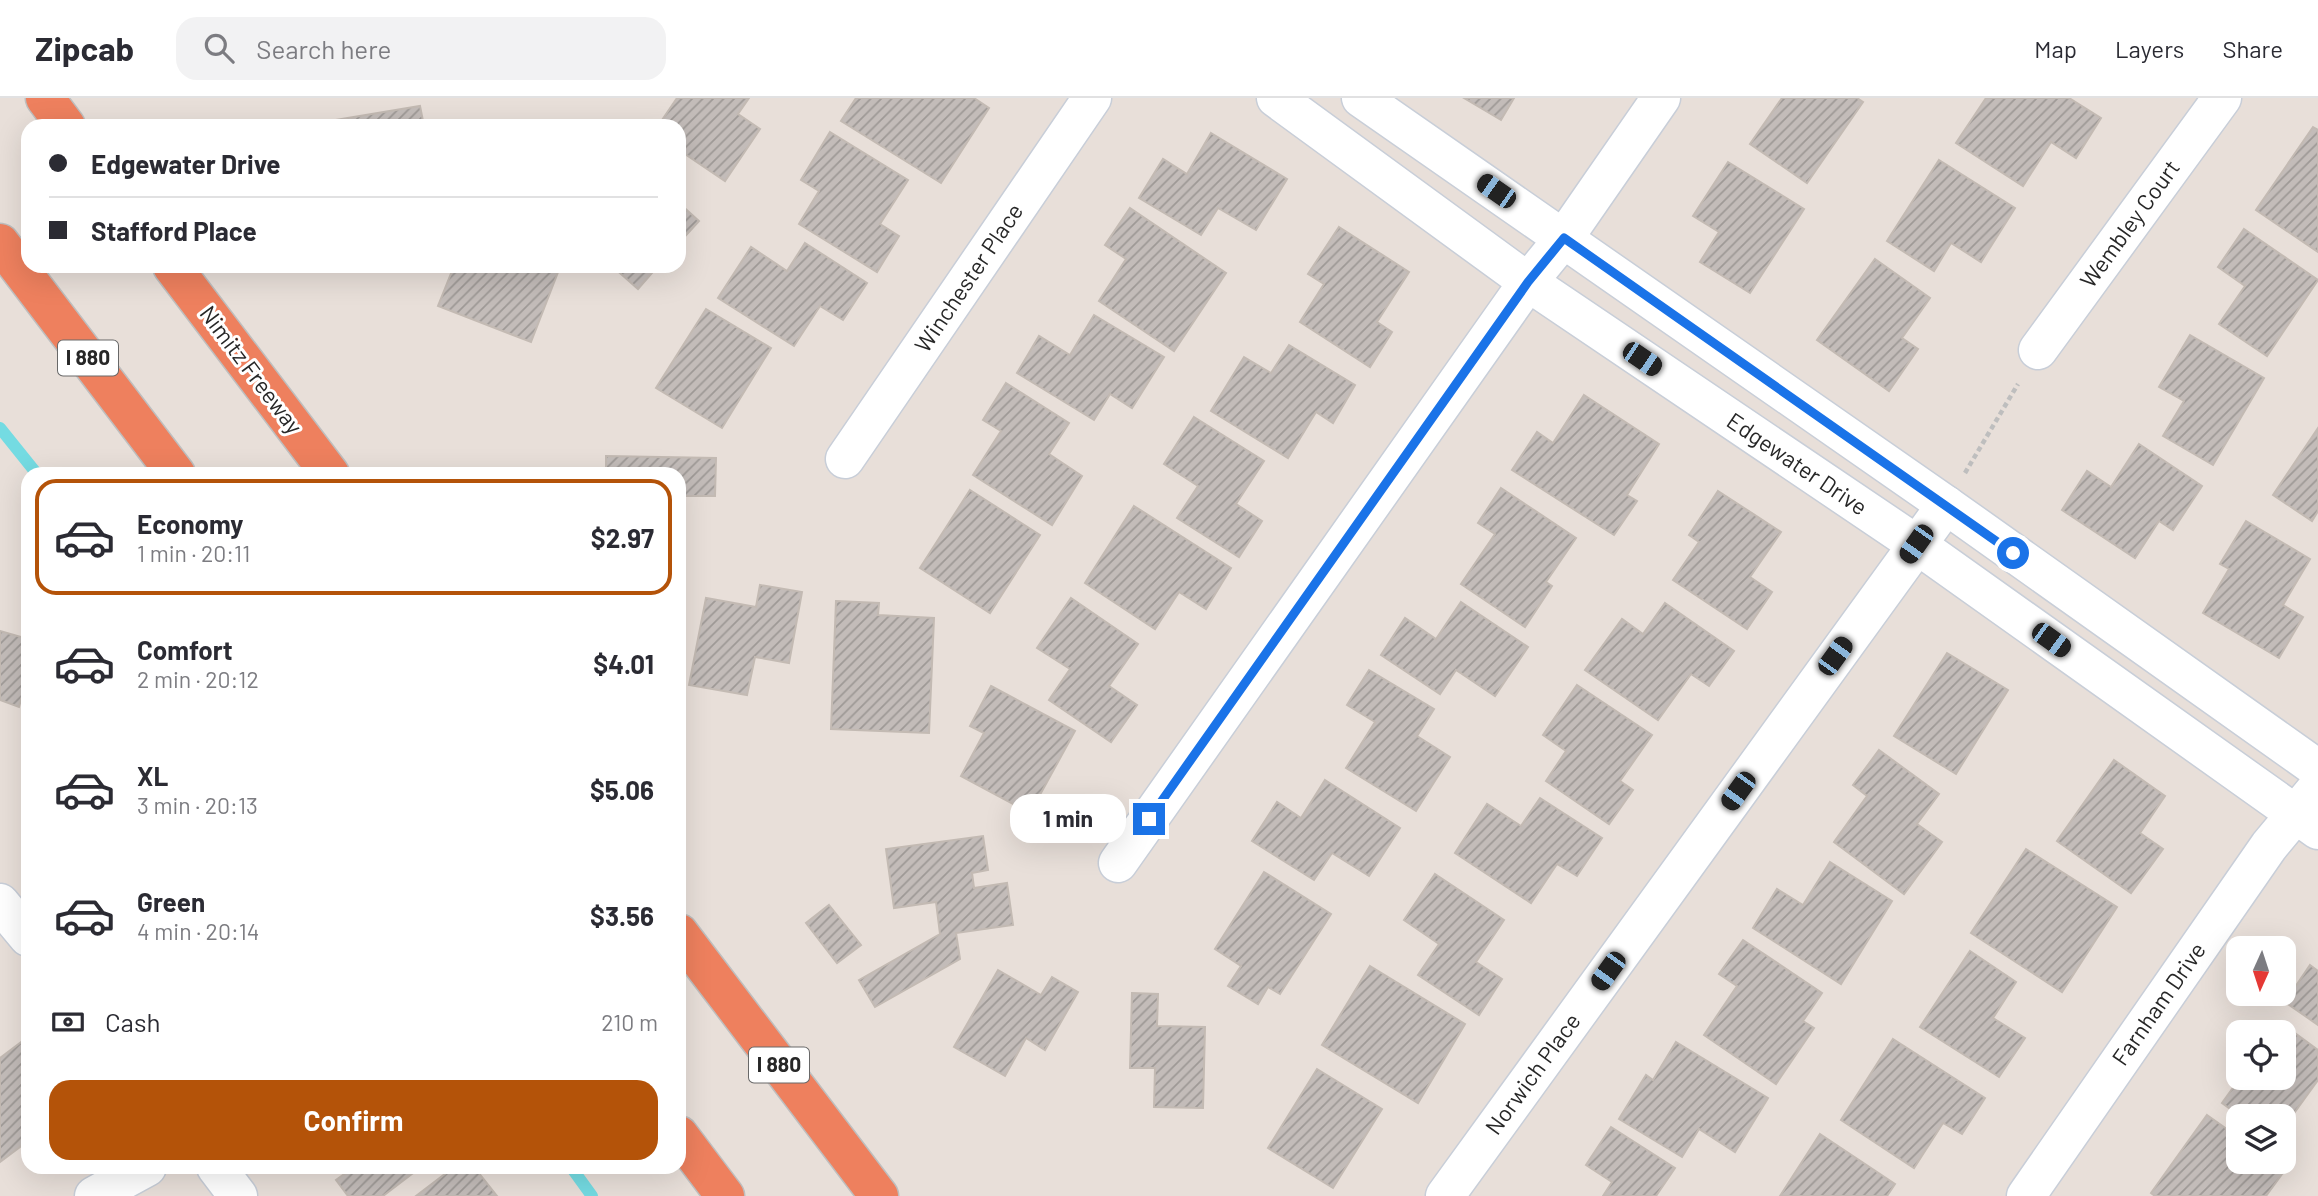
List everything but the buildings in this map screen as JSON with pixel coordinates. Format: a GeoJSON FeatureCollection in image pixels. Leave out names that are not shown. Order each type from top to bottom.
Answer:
{"type":"FeatureCollection","features":[{"type":"Feature","properties":{"kind":"highway"},"geometry":{"type":"LineString","coordinates":[[44,98],[60,119]]}},
{"type":"Feature","properties":{"kind":"highway","name":"I 880"},"geometry":{"type":"LineString","coordinates":[[0,243],[21,271]]}},
{"type":"Feature","properties":{"kind":"highway","name":"I 880"},"geometry":{"type":"LineString","coordinates":[[23,273],[171,467]]}},
{"type":"Feature","properties":{"kind":"highway","name":"Nimitz Freeway"},"geometry":{"type":"LineString","coordinates":[[177,273],[325,467]]}},
{"type":"Feature","properties":{"kind":"highway","name":"I 880"},"geometry":{"type":"LineString","coordinates":[[686,942],[879,1196]]}},
{"type":"Feature","properties":{"kind":"highway"},"geometry":{"type":"LineString","coordinates":[[686,1144],[726,1196]]}},
{"type":"Feature","properties":{"kind":"street","name":"Winchester Place"},"geometry":{"type":"LineString","coordinates":[[845,459],[1092,98]]}},
{"type":"Feature","properties":{"kind":"street","name":"Edgewater Drive"},"geometry":{"type":"LineString","coordinates":[[1276,98],[1528,282],[2311,811]]}},
{"type":"Feature","properties":{"kind":"street"},"geometry":{"type":"LineString","coordinates":[[1361,98],[1946,505],[2318,769]]}},
{"type":"Feature","properties":{"kind":"street"},"geometry":{"type":"LineString","coordinates":[[1118,863],[1661,98]]}},
{"type":"Feature","properties":{"kind":"street","name":"Wembley Court"},"geometry":{"type":"LineString","coordinates":[[2038,350],[2222,98]]}},
{"type":"Feature","properties":{"kind":"street","name":"Norwich Place"},"geometry":{"type":"LineString","coordinates":[[1445,1196],[1946,505]]}},
{"type":"Feature","properties":{"kind":"street","name":"Farnham Drive"},"geometry":{"type":"LineString","coordinates":[[2026,1196],[2269,846],[2311,811]]}},
{"type":"Feature","properties":{"kind":"street"},"geometry":{"type":"LineString","coordinates":[[0,903],[21,928]]}},
{"type":"Feature","properties":{"kind":"street"},"geometry":{"type":"LineString","coordinates":[[94,1196],[134,1174]]}},
{"type":"Feature","properties":{"kind":"street"},"geometry":{"type":"LineString","coordinates":[[221,1174],[238,1196]]}},
{"type":"Feature","properties":{"kind":"path"},"geometry":{"type":"LineString","coordinates":[[1946,505],[2038,350]]}},
{"type":"Feature","properties":{"kind":"waterway"},"geometry":{"type":"LineString","coordinates":[[0,428],[31,467]]}},
{"type":"Feature","properties":{"kind":"waterway"},"geometry":{"type":"LineString","coordinates":[[576,1174],[592,1196]]}},
{"type":"Feature","properties":{"kind":"route"},"geometry":{"type":"LineString","coordinates":[[1149,819],[1528,282],[1564,238],[2013,553]]}}]}
